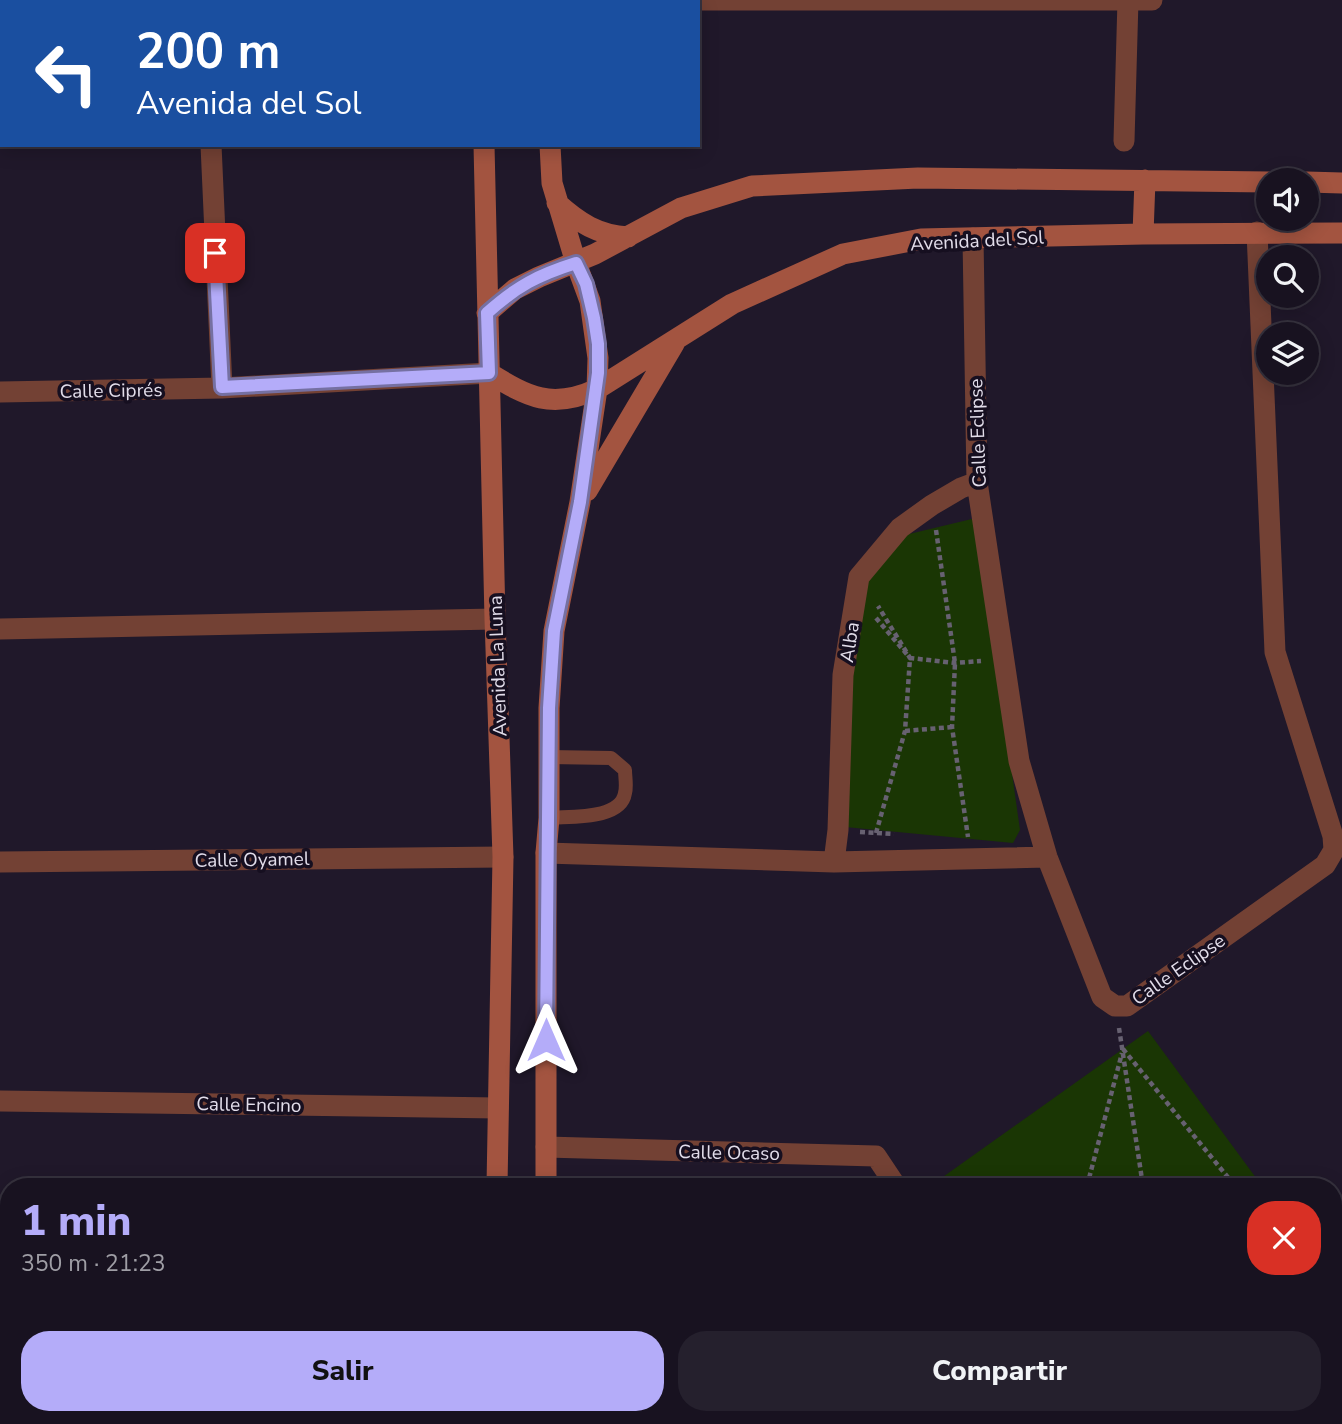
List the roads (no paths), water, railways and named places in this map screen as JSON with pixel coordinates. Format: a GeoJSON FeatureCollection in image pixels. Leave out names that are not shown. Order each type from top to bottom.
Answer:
{"type":"FeatureCollection","features":[{"type":"Feature","properties":{"kind":"main road","name":"Avenida La Luna"},"geometry":{"type":"LineString","coordinates":[[484,147],[503,857],[498,1178]]}},
{"type":"Feature","properties":{"kind":"main road"},"geometry":{"type":"LineString","coordinates":[[546,1178],[549,708],[554,631],[580,502],[597,389],[598,344],[586,284],[576,263],[552,183],[550,147]]}},
{"type":"Feature","properties":{"kind":"main road"},"geometry":{"type":"LineString","coordinates":[[487,313],[515,289],[539,276],[576,263],[681,208],[752,186],[918,178],[1256,181]]}},
{"type":"Feature","properties":{"kind":"main road"},"geometry":{"type":"LineString","coordinates":[[1143,233],[1145,180]]}},
{"type":"Feature","properties":{"kind":"main road"},"geometry":{"type":"LineString","coordinates":[[1319,182],[1342,183]]}},
{"type":"Feature","properties":{"kind":"main road"},"geometry":{"type":"LineString","coordinates":[[557,203],[588,228],[606,235],[628,237]]}},
{"type":"Feature","properties":{"kind":"main road","name":"Avenida del Sol"},"geometry":{"type":"LineString","coordinates":[[489,373],[521,392],[547,400],[569,400],[597,389],[732,304],[843,254],[921,239],[1143,233],[1342,233]]}},
{"type":"Feature","properties":{"kind":"main road"},"geometry":{"type":"LineString","coordinates":[[580,502],[678,336]]}},
{"type":"Feature","properties":{"kind":"street"},"geometry":{"type":"LineString","coordinates":[[656,0],[1152,0]]}},
{"type":"Feature","properties":{"kind":"street"},"geometry":{"type":"LineString","coordinates":[[1124,141],[1128,0]]}},
{"type":"Feature","properties":{"kind":"street"},"geometry":{"type":"LineString","coordinates":[[211,147],[222,387]]}},
{"type":"Feature","properties":{"kind":"street","name":"Calle Eclipse"},"geometry":{"type":"LineString","coordinates":[[973,238],[977,482],[1019,761],[1047,857],[1102,997],[1115,1006],[1127,1006],[1325,864],[1334,850],[1333,836],[1275,652],[1257,232]]}},
{"type":"Feature","properties":{"kind":"street","name":"Calle Ciprés"},"geometry":{"type":"LineString","coordinates":[[0,392],[222,387],[489,373]]}},
{"type":"Feature","properties":{"kind":"street","name":"Alba"},"geometry":{"type":"LineString","coordinates":[[834,862],[838,830],[843,675],[858,586],[900,528],[932,505],[977,482]]}},
{"type":"Feature","properties":{"kind":"street"},"geometry":{"type":"LineString","coordinates":[[0,629],[495,619]]}},
{"type":"Feature","properties":{"kind":"street"},"geometry":{"type":"LineString","coordinates":[[546,853],[834,862],[1047,857]]}},
{"type":"Feature","properties":{"kind":"street","name":"Calle Oyamel"},"geometry":{"type":"LineString","coordinates":[[0,862],[503,857]]}},
{"type":"Feature","properties":{"kind":"street","name":"Calle Encino"},"geometry":{"type":"LineString","coordinates":[[0,1101],[498,1108]]}},
{"type":"Feature","properties":{"kind":"street","name":"Calle Ocaso"},"geometry":{"type":"LineString","coordinates":[[546,1147],[876,1156],[891,1178]]}},
{"type":"Feature","properties":{"kind":"lane"},"geometry":{"type":"LineString","coordinates":[[549,757],[611,758],[625,770],[625,796],[614,810],[549,818]]}}]}
